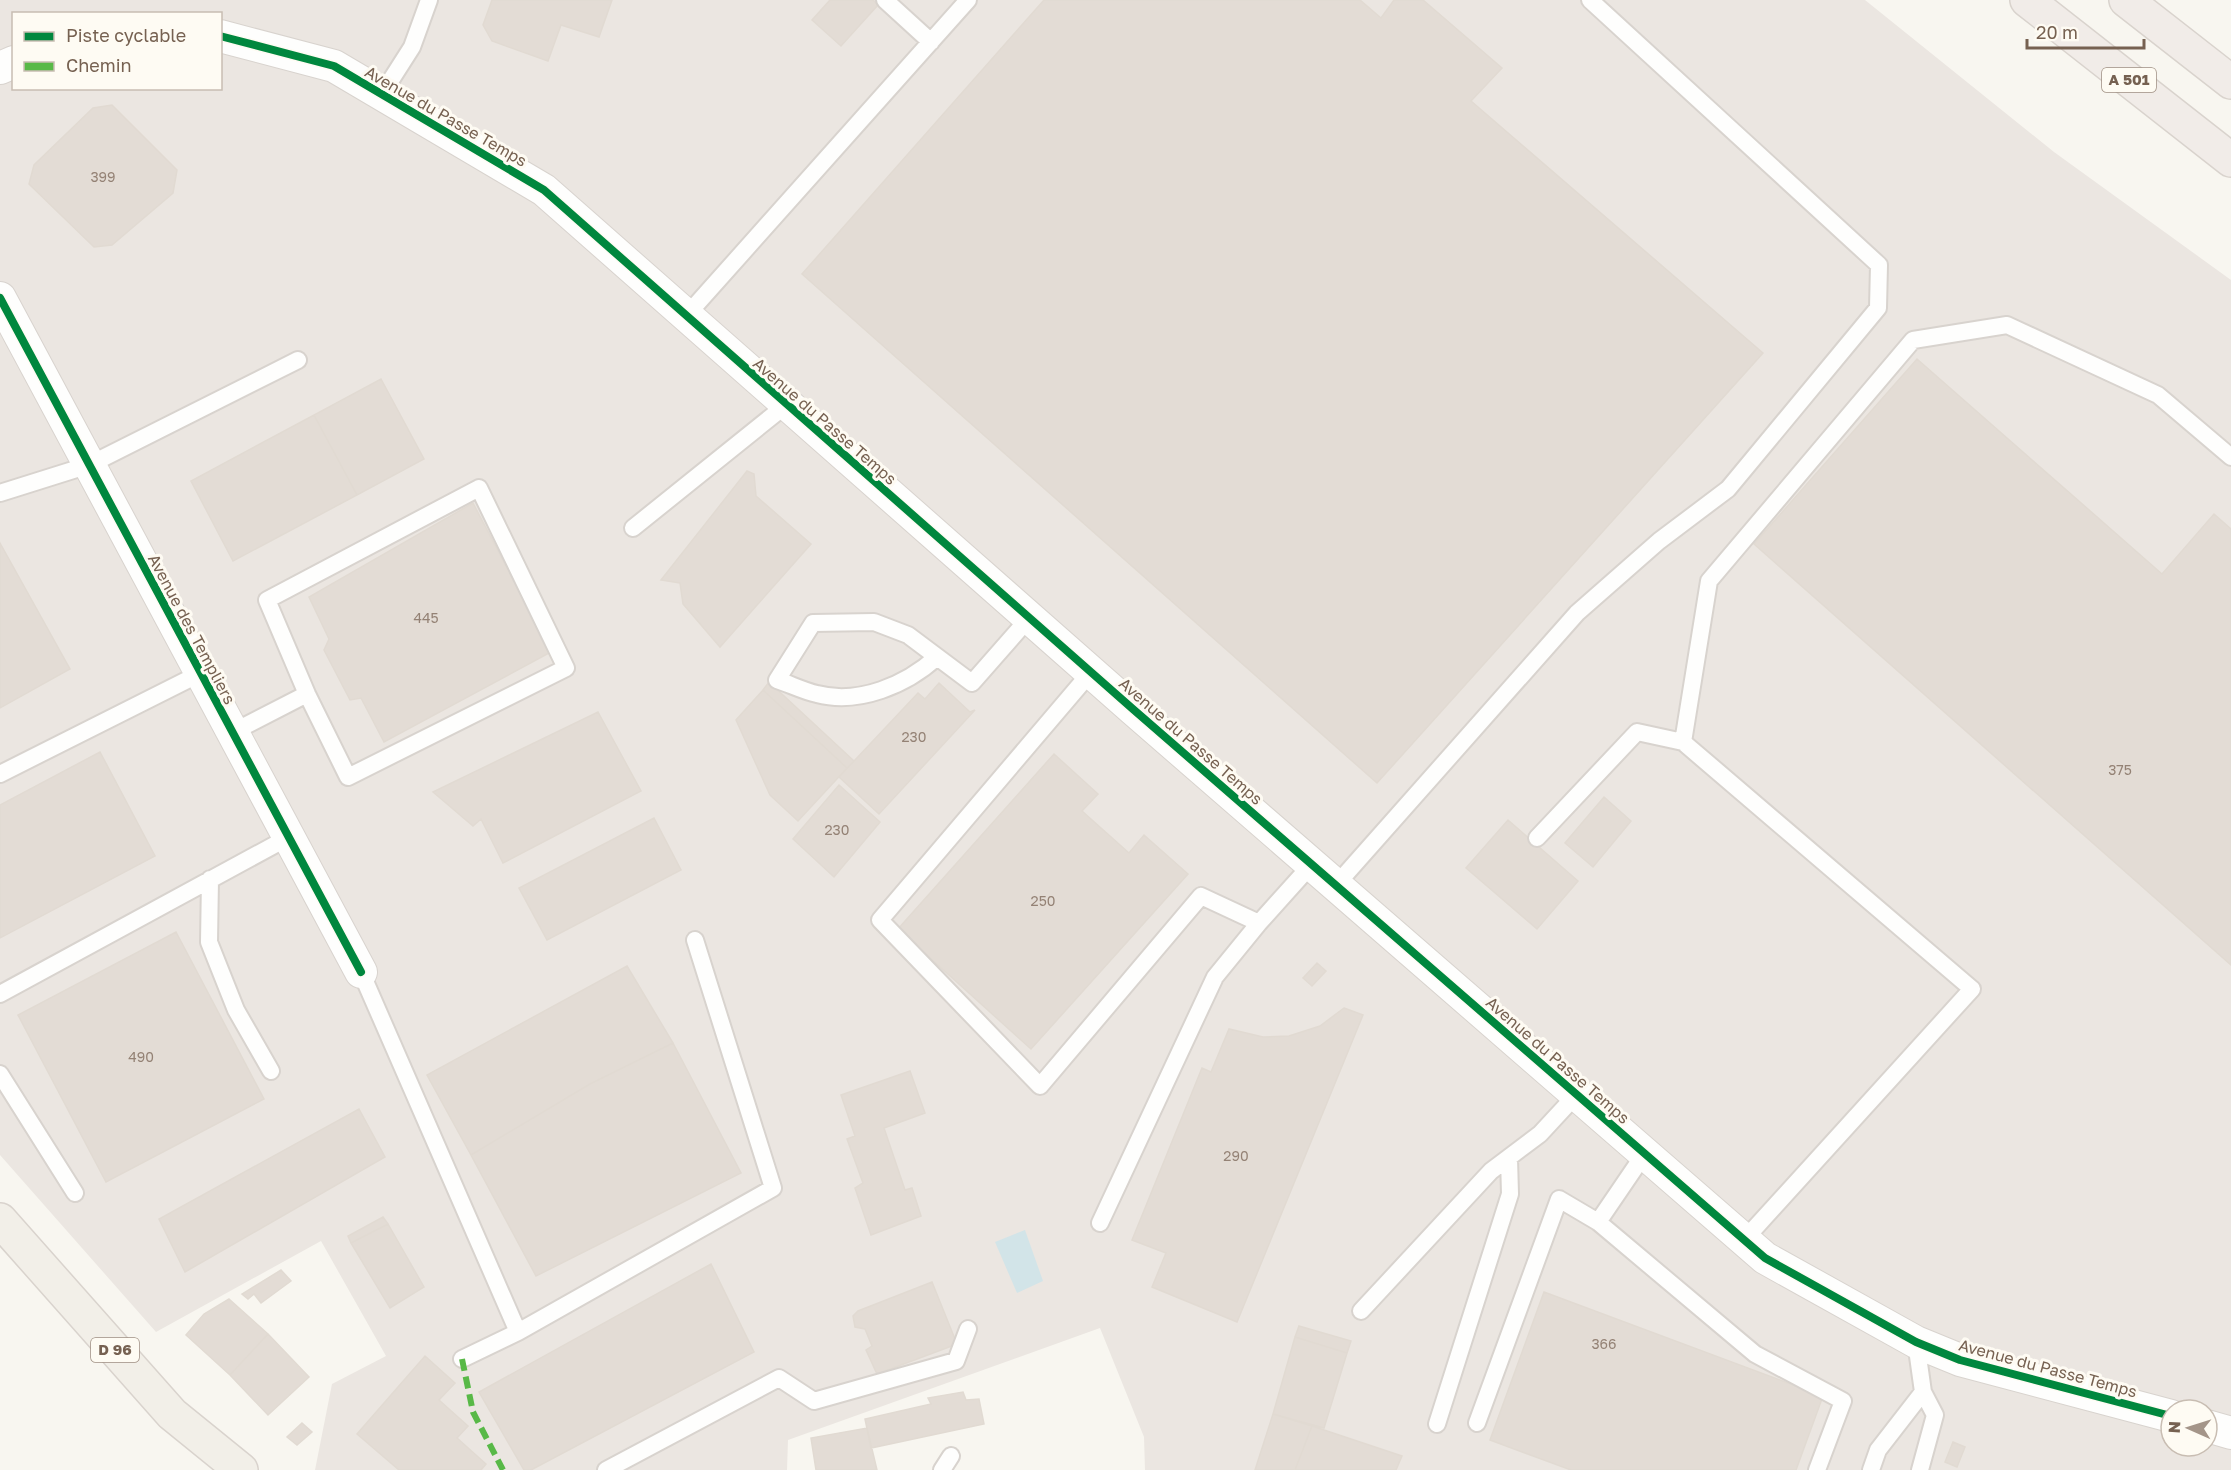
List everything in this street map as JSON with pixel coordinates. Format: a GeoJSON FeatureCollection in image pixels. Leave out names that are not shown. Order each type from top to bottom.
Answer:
{"type":"FeatureCollection","features":[{"type":"Feature","properties":{"kind":"highway","name":"A 501"},"geometry":{"type":"LineString","coordinates":[[2027,0],[2231,160]]}},
{"type":"Feature","properties":{"kind":"highway"},"geometry":{"type":"LineString","coordinates":[[2126,0],[2231,82]]}},
{"type":"Feature","properties":{"kind":"main road","name":"D 96"},"geometry":{"type":"LineString","coordinates":[[0,1220],[172,1414],[241,1470]]}},
{"type":"Feature","properties":{"kind":"street","name":"Avenue du Passe Temps"},"geometry":{"type":"LineString","coordinates":[[222,37],[334,66],[544,190],[1029,618],[1766,1258],[1916,1342],[1960,1360],[2159,1413]]}},
{"type":"Feature","properties":{"kind":"street","name":"Avenue des Templiers"},"geometry":{"type":"LineString","coordinates":[[1,301],[361,972]]}},
{"type":"Feature","properties":{"kind":"lane"},"geometry":{"type":"LineString","coordinates":[[382,94],[412,47],[429,0]]}},
{"type":"Feature","properties":{"kind":"lane"},"geometry":{"type":"LineString","coordinates":[[885,0],[931,42]]}},
{"type":"Feature","properties":{"kind":"lane"},"geometry":{"type":"LineString","coordinates":[[687,316],[968,0]]}},
{"type":"Feature","properties":{"kind":"lane"},"geometry":{"type":"LineString","coordinates":[[1336,885],[1577,613],[1659,541],[1728,489],[1878,308],[1879,265],[1590,0]]}},
{"type":"Feature","properties":{"kind":"lane"},"geometry":{"type":"LineString","coordinates":[[1683,742],[1709,581],[1913,340],[2007,325],[2158,395],[2231,457]]}},
{"type":"Feature","properties":{"kind":"lane"},"geometry":{"type":"LineString","coordinates":[[0,493],[89,465],[298,360]]}},
{"type":"Feature","properties":{"kind":"lane"},"geometry":{"type":"LineString","coordinates":[[633,528],[786,405]]}},
{"type":"Feature","properties":{"kind":"lane"},"geometry":{"type":"LineString","coordinates":[[479,488],[566,668],[348,777],[308,694],[267,600],[479,488]]}},
{"type":"Feature","properties":{"kind":"lane"},"geometry":{"type":"LineString","coordinates":[[937,657],[919,673],[869,695],[818,695],[777,680],[813,623],[874,622],[908,635],[972,683],[1029,618]]}},
{"type":"Feature","properties":{"kind":"lane"},"geometry":{"type":"LineString","coordinates":[[1091,672],[880,920],[1040,1086],[1201,896],[1259,923]]}},
{"type":"Feature","properties":{"kind":"lane"},"geometry":{"type":"LineString","coordinates":[[0,774],[201,673]]}},
{"type":"Feature","properties":{"kind":"lane"},"geometry":{"type":"LineString","coordinates":[[233,732],[308,694]]}},
{"type":"Feature","properties":{"kind":"lane"},"geometry":{"type":"LineString","coordinates":[[1537,838],[1636,732],[1683,742],[1972,989],[1744,1240]]}},
{"type":"Feature","properties":{"kind":"lane"},"geometry":{"type":"LineString","coordinates":[[0,994],[289,837]]}},
{"type":"Feature","properties":{"kind":"lane"},"geometry":{"type":"LineString","coordinates":[[1100,1223],[1215,977],[1312,864]]}},
{"type":"Feature","properties":{"kind":"lane"},"geometry":{"type":"LineString","coordinates":[[210,879],[209,942],[236,1010],[271,1071]]}},
{"type":"Feature","properties":{"kind":"lane"},"geometry":{"type":"LineString","coordinates":[[462,1359],[518,1332],[773,1188],[695,940]]}},
{"type":"Feature","properties":{"kind":"lane"},"geometry":{"type":"LineString","coordinates":[[361,972],[518,1332]]}},
{"type":"Feature","properties":{"kind":"lane"},"geometry":{"type":"LineString","coordinates":[[0,1074],[75,1193]]}},
{"type":"Feature","properties":{"kind":"lane"},"geometry":{"type":"LineString","coordinates":[[1361,1311],[1491,1171],[1540,1134],[1577,1094]]}},
{"type":"Feature","properties":{"kind":"lane"},"geometry":{"type":"LineString","coordinates":[[1598,1222],[1645,1153]]}},
{"type":"Feature","properties":{"kind":"lane"},"geometry":{"type":"LineString","coordinates":[[1437,1424],[1510,1194],[1509,1158]]}},
{"type":"Feature","properties":{"kind":"lane"},"geometry":{"type":"LineString","coordinates":[[1477,1423],[1559,1199],[1598,1222],[1755,1354],[1843,1401],[1817,1470]]}},
{"type":"Feature","properties":{"kind":"lane"},"geometry":{"type":"LineString","coordinates":[[606,1470],[779,1378],[814,1401],[956,1360],[968,1329]]}},
{"type":"Feature","properties":{"kind":"lane"},"geometry":{"type":"LineString","coordinates":[[1916,1342],[1923,1392],[1935,1415],[1920,1470]]}},
{"type":"Feature","properties":{"kind":"lane"},"geometry":{"type":"LineString","coordinates":[[1871,1470],[1878,1450],[1923,1392]]}},
{"type":"Feature","properties":{"kind":"shaded area"},"geometry":{"type":"Polygon","coordinates":[[[0,0],[1865,0],[2054,152],[2231,280],[2231,1470],[1145,1470],[1144,1437],[1100,1328],[788,1440],[787,1470],[315,1470],[332,1384],[386,1356],[321,1241],[156,1332],[0,1155],[0,0]]]}},
{"type":"Feature","properties":{"kind":"shaded area"},"geometry":{"type":"Polygon","coordinates":[[[1025,1230],[1043,1281],[1017,1293],[995,1242],[1025,1230]]]}},
{"type":"Feature","properties":{"kind":"building"},"geometry":{"type":"Polygon","coordinates":[[[492,0],[612,0],[599,37],[561,25],[548,61],[492,41],[483,25],[492,0]]]}},
{"type":"Feature","properties":{"kind":"building"},"geometry":{"type":"Polygon","coordinates":[[[830,0],[873,0],[878,5],[841,46],[812,20],[830,0]]]}},
{"type":"Feature","properties":{"kind":"building"},"geometry":{"type":"Polygon","coordinates":[[[1044,0],[1360,0],[1381,18],[1394,0],[1423,0],[1502,68],[1471,101],[1763,353],[1377,783],[802,274],[1044,0]]]}},
{"type":"Feature","properties":{"kind":"building"},"geometry":{"type":"Polygon","coordinates":[[[112,105],[177,170],[173,193],[112,245],[94,247],[29,184],[34,165],[93,108],[112,105]]]}},
{"type":"Feature","properties":{"kind":"building"},"geometry":{"type":"Polygon","coordinates":[[[1917,359],[2162,574],[2214,514],[2231,529],[2231,965],[1754,544],[1917,359]]]}},
{"type":"Feature","properties":{"kind":"building"},"geometry":{"type":"Polygon","coordinates":[[[381,379],[424,459],[357,495],[314,415],[381,379]]]}},
{"type":"Feature","properties":{"kind":"building"},"geometry":{"type":"Polygon","coordinates":[[[314,415],[357,495],[233,561],[191,481],[314,415]]]}},
{"type":"Feature","properties":{"kind":"building"},"geometry":{"type":"Polygon","coordinates":[[[747,471],[754,474],[756,496],[811,544],[720,647],[683,604],[680,583],[661,580],[747,471]]]}},
{"type":"Feature","properties":{"kind":"building"},"geometry":{"type":"Polygon","coordinates":[[[473,503],[551,652],[384,742],[361,698],[350,700],[324,650],[329,639],[309,597],[473,503]]]}},
{"type":"Feature","properties":{"kind":"building"},"geometry":{"type":"Polygon","coordinates":[[[0,543],[70,669],[0,708],[0,543]]]}},
{"type":"Feature","properties":{"kind":"building"},"geometry":{"type":"Polygon","coordinates":[[[769,682],[854,761],[847,768],[763,690],[769,682]]]}},
{"type":"Feature","properties":{"kind":"building"},"geometry":{"type":"Polygon","coordinates":[[[939,683],[970,712],[975,710],[879,814],[839,777],[918,693],[925,699],[939,683]]]}},
{"type":"Feature","properties":{"kind":"building"},"geometry":{"type":"Polygon","coordinates":[[[763,690],[847,768],[798,821],[770,795],[736,720],[763,690]]]}},
{"type":"Feature","properties":{"kind":"building"},"geometry":{"type":"Polygon","coordinates":[[[598,712],[641,791],[503,863],[481,819],[473,826],[433,792],[598,712]]]}},
{"type":"Feature","properties":{"kind":"building"},"geometry":{"type":"Polygon","coordinates":[[[100,752],[155,856],[0,938],[0,805],[100,752]]]}},
{"type":"Feature","properties":{"kind":"building"},"geometry":{"type":"Polygon","coordinates":[[[1054,754],[1098,794],[1082,811],[1129,853],[1144,835],[1188,874],[1031,1049],[898,929],[1054,754]]]}},
{"type":"Feature","properties":{"kind":"building"},"geometry":{"type":"Polygon","coordinates":[[[839,785],[880,822],[834,877],[793,839],[839,785]]]}},
{"type":"Feature","properties":{"kind":"building"},"geometry":{"type":"Polygon","coordinates":[[[1604,797],[1631,821],[1593,867],[1565,843],[1604,797]]]}},
{"type":"Feature","properties":{"kind":"building"},"geometry":{"type":"Polygon","coordinates":[[[654,818],[681,870],[547,940],[519,888],[654,818]]]}},
{"type":"Feature","properties":{"kind":"building"},"geometry":{"type":"Polygon","coordinates":[[[1508,820],[1578,881],[1537,929],[1466,868],[1508,820]]]}},
{"type":"Feature","properties":{"kind":"building"},"geometry":{"type":"Polygon","coordinates":[[[176,932],[264,1099],[106,1182],[18,1015],[176,932]]]}},
{"type":"Feature","properties":{"kind":"building"},"geometry":{"type":"Polygon","coordinates":[[[1317,963],[1326,971],[1312,986],[1303,978],[1317,963]]]}},
{"type":"Feature","properties":{"kind":"building"},"geometry":{"type":"Polygon","coordinates":[[[627,966],[673,1043],[590,1084],[471,1155],[427,1075],[627,966]]]}},
{"type":"Feature","properties":{"kind":"building"},"geometry":{"type":"Polygon","coordinates":[[[1344,1008],[1363,1015],[1237,1322],[1152,1287],[1166,1253],[1132,1240],[1202,1068],[1211,1072],[1229,1029],[1263,1037],[1289,1036],[1320,1026],[1344,1008]]]}},
{"type":"Feature","properties":{"kind":"building"},"geometry":{"type":"Polygon","coordinates":[[[673,1043],[741,1173],[536,1276],[471,1155],[590,1084],[673,1043]]]}},
{"type":"Feature","properties":{"kind":"building"},"geometry":{"type":"Polygon","coordinates":[[[910,1071],[925,1113],[884,1128],[905,1190],[912,1188],[921,1216],[871,1235],[855,1188],[863,1183],[847,1139],[855,1136],[841,1095],[910,1071]]]}},
{"type":"Feature","properties":{"kind":"building"},"geometry":{"type":"Polygon","coordinates":[[[359,1109],[385,1157],[185,1272],[159,1219],[359,1109]]]}},
{"type":"Feature","properties":{"kind":"building"},"geometry":{"type":"Polygon","coordinates":[[[383,1217],[388,1224],[351,1243],[348,1236],[383,1217]]]}},
{"type":"Feature","properties":{"kind":"building"},"geometry":{"type":"Polygon","coordinates":[[[388,1224],[424,1287],[390,1308],[351,1243],[388,1224]]]}},
{"type":"Feature","properties":{"kind":"building"},"geometry":{"type":"Polygon","coordinates":[[[711,1264],[754,1352],[531,1470],[524,1470],[479,1392],[711,1264]]]}},
{"type":"Feature","properties":{"kind":"building"},"geometry":{"type":"Polygon","coordinates":[[[281,1270],[291,1281],[261,1303],[254,1294],[248,1299],[242,1294],[281,1270]]]}},
{"type":"Feature","properties":{"kind":"building"},"geometry":{"type":"Polygon","coordinates":[[[932,1282],[957,1344],[877,1374],[866,1350],[872,1346],[865,1329],[855,1327],[853,1316],[858,1311],[932,1282]]]}},
{"type":"Feature","properties":{"kind":"building"},"geometry":{"type":"Polygon","coordinates":[[[1544,1292],[1823,1396],[1796,1470],[1571,1470],[1490,1440],[1544,1292]]]}},
{"type":"Feature","properties":{"kind":"building"},"geometry":{"type":"Polygon","coordinates":[[[229,1299],[268,1334],[230,1375],[186,1335],[204,1314],[229,1299]]]}},
{"type":"Feature","properties":{"kind":"building"},"geometry":{"type":"Polygon","coordinates":[[[1299,1326],[1351,1341],[1347,1353],[1295,1337],[1299,1326]]]}},
{"type":"Feature","properties":{"kind":"building"},"geometry":{"type":"Polygon","coordinates":[[[268,1334],[309,1377],[268,1415],[230,1375],[268,1334]]]}},
{"type":"Feature","properties":{"kind":"building"},"geometry":{"type":"Polygon","coordinates":[[[1295,1337],[1347,1353],[1324,1428],[1273,1414],[1295,1337]]]}},
{"type":"Feature","properties":{"kind":"building"},"geometry":{"type":"Polygon","coordinates":[[[425,1356],[455,1383],[439,1400],[468,1426],[457,1438],[486,1464],[481,1470],[399,1470],[357,1434],[425,1356]]]}},
{"type":"Feature","properties":{"kind":"building"},"geometry":{"type":"Polygon","coordinates":[[[963,1392],[966,1400],[979,1399],[984,1424],[871,1448],[865,1419],[931,1404],[928,1398],[963,1392]]]}},
{"type":"Feature","properties":{"kind":"building"},"geometry":{"type":"Polygon","coordinates":[[[1273,1414],[1312,1426],[1295,1470],[1255,1470],[1273,1414]]]}},
{"type":"Feature","properties":{"kind":"building"},"geometry":{"type":"Polygon","coordinates":[[[302,1423],[312,1432],[297,1445],[287,1437],[302,1423]]]}},
{"type":"Feature","properties":{"kind":"building"},"geometry":{"type":"Polygon","coordinates":[[[1312,1426],[1402,1456],[1396,1470],[1295,1470],[1312,1426]]]}},
{"type":"Feature","properties":{"kind":"building"},"geometry":{"type":"Polygon","coordinates":[[[867,1428],[877,1470],[816,1470],[811,1438],[867,1428]]]}},
{"type":"Feature","properties":{"kind":"building"},"geometry":{"type":"Polygon","coordinates":[[[1953,1442],[1965,1447],[1957,1467],[1945,1462],[1953,1442]]]}},
{"type":"Feature","properties":{"kind":"marked path"},"geometry":{"type":"LineString","coordinates":[[462,1359],[473,1412],[503,1470]]}},
{"type":"Feature","properties":{"kind":"cycle path"},"geometry":{"type":"LineString","coordinates":[[222,37],[334,66],[544,190],[1134,710],[1765,1258],[1916,1342],[1960,1360],[2159,1413]]}},
{"type":"Feature","properties":{"kind":"cycle path"},"geometry":{"type":"LineString","coordinates":[[0,298],[361,972]]}}]}
